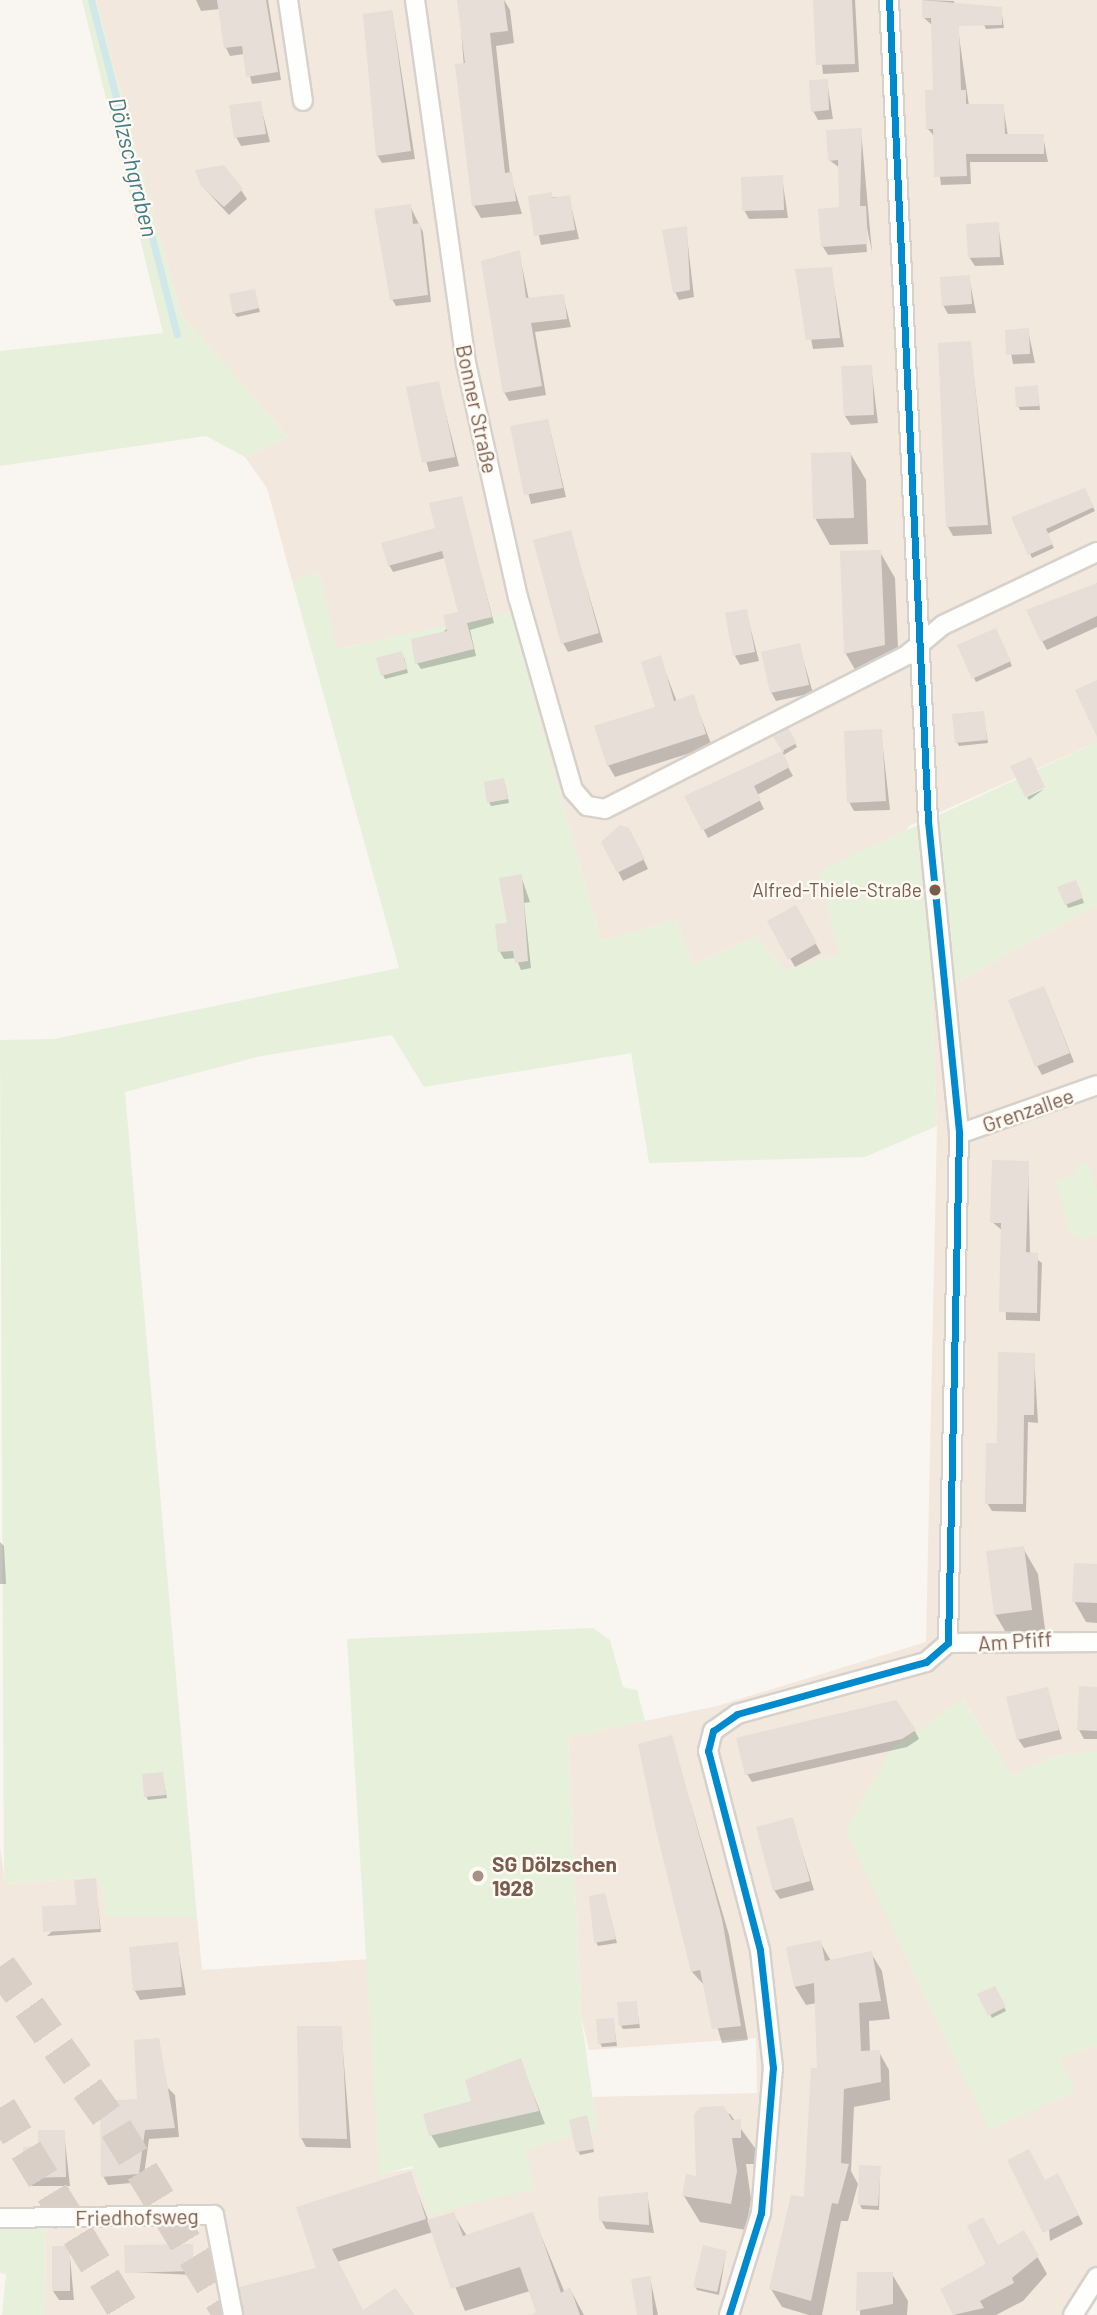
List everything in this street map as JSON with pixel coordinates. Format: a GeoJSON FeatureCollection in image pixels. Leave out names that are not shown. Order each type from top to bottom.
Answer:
{"type":"FeatureCollection","features":[{"type":"Feature","properties":{"kind":"street"},"geometry":{"type":"LineString","coordinates":[[288,0],[303,102]]}},
{"type":"Feature","properties":{"kind":"street","name":"Bonner Straße"},"geometry":{"type":"LineString","coordinates":[[415,0],[466,363],[518,597],[573,790],[587,806],[605,809],[907,655],[922,639]]}},
{"type":"Feature","properties":{"kind":"street"},"geometry":{"type":"LineString","coordinates":[[889,0],[922,639],[928,821],[959,1134],[948,1643]]}},
{"type":"Feature","properties":{"kind":"street"},"geometry":{"type":"LineString","coordinates":[[922,639],[1097,552]]}},
{"type":"Feature","properties":{"kind":"street","name":"Grenzallee"},"geometry":{"type":"LineString","coordinates":[[959,1134],[1097,1085]]}},
{"type":"Feature","properties":{"kind":"street","name":"Am Pfiff"},"geometry":{"type":"LineString","coordinates":[[729,2315],[761,2213],[774,2068],[760,1950],[708,1751],[713,1731],[737,1714],[926,1662],[948,1643],[1097,1642]]}},
{"type":"Feature","properties":{"kind":"street","name":"Friedhofsweg"},"geometry":{"type":"LineString","coordinates":[[0,2218],[214,2215],[233,2315]]}},
{"type":"Feature","properties":{"kind":"street"},"geometry":{"type":"LineString","coordinates":[[1073,2315],[1097,2277]]}},
{"type":"Feature","properties":{"kind":"shaded area"},"geometry":{"type":"Polygon","coordinates":[[[96,0],[1097,0],[1097,742],[909,826],[839,955],[784,970],[756,936],[693,965],[676,920],[601,941],[510,613],[336,649],[320,573],[292,580],[267,488],[245,457],[288,437],[181,315],[96,0]]]}},
{"type":"Feature","properties":{"kind":"shaded area"},"geometry":{"type":"Polygon","coordinates":[[[1097,905],[1097,1751],[1056,1756],[1012,1775],[963,1700],[891,1749],[1075,2091],[1059,2058],[1097,2045],[1097,2295],[1075,2315],[45,2315],[46,2210],[0,2212],[0,1847],[5,1884],[99,1877],[106,1915],[197,1917],[202,1970],[370,1959],[380,2174],[524,2150],[596,2129],[593,2097],[757,2093],[756,2038],[589,2050],[581,2016],[568,1737],[717,1706],[926,1642],[937,1126],[932,996],[1097,905]]]}},
{"type":"Feature","properties":{"kind":"green space"},"geometry":{"type":"Polygon","coordinates":[[[82,0],[96,0],[181,315],[288,437],[245,457],[206,436],[0,466],[0,351],[163,333],[82,0]]]}},
{"type":"Feature","properties":{"kind":"green space"},"geometry":{"type":"Polygon","coordinates":[[[320,573],[337,649],[510,612],[601,941],[676,920],[693,965],[756,936],[784,970],[839,955],[818,871],[1097,742],[1097,905],[932,996],[937,1126],[865,1157],[649,1163],[631,1053],[424,1087],[392,1035],[261,1056],[125,1092],[197,1917],[117,1917],[105,1915],[99,1877],[4,1884],[0,1040],[54,1039],[399,968],[292,580],[320,573]]]}},
{"type":"Feature","properties":{"kind":"green space"},"geometry":{"type":"Polygon","coordinates":[[[1087,1162],[1097,1190],[1097,1235],[1081,1241],[1068,1231],[1056,1180],[1078,1174],[1076,1165],[1087,1162]]]}},
{"type":"Feature","properties":{"kind":"green space"},"geometry":{"type":"Polygon","coordinates":[[[593,1628],[610,1640],[623,1687],[637,1690],[645,1721],[568,1737],[581,2016],[597,2129],[525,2150],[535,2188],[429,2215],[412,2166],[379,2175],[347,1639],[593,1628]]]}},
{"type":"Feature","properties":{"kind":"green space"},"geometry":{"type":"Polygon","coordinates":[[[962,1699],[1012,1775],[1056,1756],[1097,1751],[1097,2045],[1059,2058],[1076,2092],[989,2130],[845,1830],[891,1749],[962,1699]]]}},
{"type":"Feature","properties":{"kind":"green space"},"geometry":{"type":"Polygon","coordinates":[[[46,2210],[45,2315],[2,2315],[6,2274],[0,2273],[0,2212],[46,2210]]]}},
{"type":"Feature","properties":{"kind":"building"},"geometry":{"type":"Polygon","coordinates":[[[217,0],[266,0],[278,72],[246,77],[242,46],[224,48],[217,0]]]}},
{"type":"Feature","properties":{"kind":"building"},"geometry":{"type":"Polygon","coordinates":[[[457,0],[504,0],[508,31],[490,33],[505,173],[512,172],[516,201],[472,206],[455,64],[465,63],[457,0]]]}},
{"type":"Feature","properties":{"kind":"building"},"geometry":{"type":"Polygon","coordinates":[[[813,0],[852,0],[855,64],[816,65],[813,0]]]}},
{"type":"Feature","properties":{"kind":"building"},"geometry":{"type":"Polygon","coordinates":[[[922,0],[1002,7],[1002,25],[959,26],[961,90],[966,90],[966,104],[1004,104],[1005,134],[1044,134],[1044,154],[966,154],[967,176],[934,177],[933,129],[926,129],[925,90],[933,90],[931,18],[922,18],[922,0]]]}},
{"type":"Feature","properties":{"kind":"building"},"geometry":{"type":"Polygon","coordinates":[[[392,10],[411,151],[376,156],[363,14],[392,10]]]}},
{"type":"Feature","properties":{"kind":"building"},"geometry":{"type":"Polygon","coordinates":[[[828,79],[829,110],[811,112],[809,80],[828,79]]]}},
{"type":"Feature","properties":{"kind":"building"},"geometry":{"type":"Polygon","coordinates":[[[261,101],[266,134],[234,138],[229,105],[261,101]]]}},
{"type":"Feature","properties":{"kind":"building"},"geometry":{"type":"Polygon","coordinates":[[[862,128],[860,206],[866,206],[868,244],[821,247],[818,209],[839,207],[838,160],[828,161],[826,130],[862,128]]]}},
{"type":"Feature","properties":{"kind":"building"},"geometry":{"type":"Polygon","coordinates":[[[224,165],[243,189],[224,207],[201,186],[195,170],[224,165]]]}},
{"type":"Feature","properties":{"kind":"building"},"geometry":{"type":"Polygon","coordinates":[[[783,175],[784,210],[742,211],[741,177],[783,175]]]}},
{"type":"Feature","properties":{"kind":"building"},"geometry":{"type":"Polygon","coordinates":[[[552,192],[552,198],[570,195],[575,230],[534,236],[528,196],[552,192]]]}},
{"type":"Feature","properties":{"kind":"building"},"geometry":{"type":"Polygon","coordinates":[[[411,204],[413,224],[420,223],[428,295],[390,300],[374,209],[411,204]]]}},
{"type":"Feature","properties":{"kind":"building"},"geometry":{"type":"Polygon","coordinates":[[[999,222],[1000,257],[968,258],[966,224],[999,222]]]}},
{"type":"Feature","properties":{"kind":"building"},"geometry":{"type":"Polygon","coordinates":[[[687,226],[690,290],[673,293],[662,230],[687,226]]]}},
{"type":"Feature","properties":{"kind":"building"},"geometry":{"type":"Polygon","coordinates":[[[520,250],[526,298],[564,294],[567,319],[531,323],[542,386],[503,393],[481,261],[520,250]]]}},
{"type":"Feature","properties":{"kind":"building"},"geometry":{"type":"Polygon","coordinates":[[[832,267],[840,338],[806,340],[795,269],[832,267]]]}},
{"type":"Feature","properties":{"kind":"building"},"geometry":{"type":"Polygon","coordinates":[[[970,275],[972,304],[942,306],[940,277],[970,275]]]}},
{"type":"Feature","properties":{"kind":"building"},"geometry":{"type":"Polygon","coordinates":[[[255,289],[259,308],[233,314],[229,294],[255,289]]]}},
{"type":"Feature","properties":{"kind":"building"},"geometry":{"type":"Polygon","coordinates":[[[1029,328],[1030,354],[1006,355],[1005,330],[1029,328]]]}},
{"type":"Feature","properties":{"kind":"building"},"geometry":{"type":"Polygon","coordinates":[[[971,341],[988,525],[946,527],[938,343],[971,341]]]}},
{"type":"Feature","properties":{"kind":"building"},"geometry":{"type":"Polygon","coordinates":[[[872,365],[874,415],[844,416],[841,366],[872,365]]]}},
{"type":"Feature","properties":{"kind":"building"},"geometry":{"type":"Polygon","coordinates":[[[439,381],[455,457],[422,463],[406,387],[439,381]]]}},
{"type":"Feature","properties":{"kind":"building"},"geometry":{"type":"Polygon","coordinates":[[[1038,385],[1039,406],[1016,407],[1015,387],[1038,385]]]}},
{"type":"Feature","properties":{"kind":"building"},"geometry":{"type":"Polygon","coordinates":[[[548,419],[563,488],[524,495],[510,426],[548,419]]]}},
{"type":"Feature","properties":{"kind":"building"},"geometry":{"type":"Polygon","coordinates":[[[851,452],[854,518],[813,519],[811,453],[851,452]]]}},
{"type":"Feature","properties":{"kind":"building"},"geometry":{"type":"Polygon","coordinates":[[[1085,488],[1094,507],[1046,529],[1053,544],[1028,555],[1011,517],[1085,488]]]}},
{"type":"Feature","properties":{"kind":"building"},"geometry":{"type":"Polygon","coordinates":[[[462,496],[492,617],[467,623],[474,649],[415,664],[411,639],[447,631],[443,615],[458,612],[442,551],[388,566],[381,543],[435,528],[429,503],[462,496]]]}},
{"type":"Feature","properties":{"kind":"building"},"geometry":{"type":"Polygon","coordinates":[[[571,530],[599,633],[561,644],[533,540],[571,530]]]}},
{"type":"Feature","properties":{"kind":"building"},"geometry":{"type":"Polygon","coordinates":[[[881,550],[885,645],[844,654],[840,551],[881,550]]]}},
{"type":"Feature","properties":{"kind":"building"},"geometry":{"type":"Polygon","coordinates":[[[1097,583],[1097,616],[1041,642],[1026,610],[1097,583]]]}},
{"type":"Feature","properties":{"kind":"building"},"geometry":{"type":"Polygon","coordinates":[[[747,609],[755,652],[733,656],[725,613],[747,609]]]}},
{"type":"Feature","properties":{"kind":"building"},"geometry":{"type":"Polygon","coordinates":[[[996,628],[1011,661],[972,679],[957,645],[996,628]]]}},
{"type":"Feature","properties":{"kind":"building"},"geometry":{"type":"Polygon","coordinates":[[[800,643],[809,685],[770,693],[761,652],[800,643]]]}},
{"type":"Feature","properties":{"kind":"building"},"geometry":{"type":"Polygon","coordinates":[[[402,651],[407,669],[381,676],[376,658],[402,651]]]}},
{"type":"Feature","properties":{"kind":"building"},"geometry":{"type":"Polygon","coordinates":[[[661,655],[674,701],[694,694],[706,734],[607,766],[594,726],[655,707],[641,662],[661,655]]]}},
{"type":"Feature","properties":{"kind":"building"},"geometry":{"type":"Polygon","coordinates":[[[1097,680],[1097,737],[1075,690],[1097,680]]]}},
{"type":"Feature","properties":{"kind":"building"},"geometry":{"type":"Polygon","coordinates":[[[984,711],[987,740],[955,743],[952,714],[984,711]]]}},
{"type":"Feature","properties":{"kind":"building"},"geometry":{"type":"Polygon","coordinates":[[[788,728],[797,743],[782,751],[773,737],[788,728]]]}},
{"type":"Feature","properties":{"kind":"building"},"geometry":{"type":"Polygon","coordinates":[[[882,729],[886,801],[847,803],[844,731],[882,729]]]}},
{"type":"Feature","properties":{"kind":"building"},"geometry":{"type":"Polygon","coordinates":[[[782,751],[790,767],[754,786],[761,800],[702,831],[684,796],[782,751]]]}},
{"type":"Feature","properties":{"kind":"building"},"geometry":{"type":"Polygon","coordinates":[[[1031,757],[1045,787],[1025,797],[1010,766],[1031,757]]]}},
{"type":"Feature","properties":{"kind":"building"},"geometry":{"type":"Polygon","coordinates":[[[504,778],[508,799],[487,803],[484,782],[504,778]]]}},
{"type":"Feature","properties":{"kind":"building"},"geometry":{"type":"Polygon","coordinates":[[[620,825],[629,828],[645,859],[617,873],[601,842],[620,825]]]}},
{"type":"Feature","properties":{"kind":"building"},"geometry":{"type":"Polygon","coordinates":[[[522,874],[528,961],[515,963],[513,951],[498,952],[495,924],[507,923],[499,878],[522,874]]]}},
{"type":"Feature","properties":{"kind":"building"},"geometry":{"type":"Polygon","coordinates":[[[1076,880],[1083,898],[1065,905],[1057,887],[1076,880]]]}},
{"type":"Feature","properties":{"kind":"building"},"geometry":{"type":"Polygon","coordinates":[[[796,905],[817,943],[788,960],[767,921],[796,905]]]}},
{"type":"Feature","properties":{"kind":"building"},"geometry":{"type":"Polygon","coordinates":[[[1044,986],[1070,1053],[1035,1067],[1008,1000],[1044,986]]]}},
{"type":"Feature","properties":{"kind":"building"},"geometry":{"type":"Polygon","coordinates":[[[992,1160],[1029,1161],[1026,1252],[1038,1253],[1037,1313],[999,1312],[1001,1223],[990,1223],[992,1160]]]}},
{"type":"Feature","properties":{"kind":"building"},"geometry":{"type":"Polygon","coordinates":[[[998,1352],[1035,1353],[1034,1415],[1024,1415],[1023,1504],[985,1504],[986,1443],[997,1443],[998,1352]]]}},
{"type":"Feature","properties":{"kind":"building"},"geometry":{"type":"Polygon","coordinates":[[[1024,1546],[1032,1610],[994,1615],[986,1551],[1024,1546]]]}},
{"type":"Feature","properties":{"kind":"building"},"geometry":{"type":"Polygon","coordinates":[[[1074,1563],[1097,1564],[1097,1603],[1072,1602],[1074,1563]]]}},
{"type":"Feature","properties":{"kind":"building"},"geometry":{"type":"Polygon","coordinates":[[[1079,1686],[1097,1687],[1097,1731],[1077,1730],[1079,1686]]]}},
{"type":"Feature","properties":{"kind":"building"},"geometry":{"type":"Polygon","coordinates":[[[1048,1687],[1059,1730],[1017,1740],[1006,1697],[1048,1687]]]}},
{"type":"Feature","properties":{"kind":"building"},"geometry":{"type":"Polygon","coordinates":[[[896,1700],[916,1730],[902,1739],[745,1775],[736,1738],[896,1700]]]}},
{"type":"Feature","properties":{"kind":"building"},"geometry":{"type":"Polygon","coordinates":[[[672,1735],[722,1919],[741,2026],[712,2029],[700,1970],[691,1972],[656,1830],[638,1744],[672,1735]]]}},
{"type":"Feature","properties":{"kind":"building"},"geometry":{"type":"Polygon","coordinates":[[[163,1772],[166,1795],[144,1797],[142,1774],[163,1772]]]}},
{"type":"Feature","properties":{"kind":"building"},"geometry":{"type":"Polygon","coordinates":[[[793,1817],[810,1881],[773,1891],[756,1827],[793,1817]]]}},
{"type":"Feature","properties":{"kind":"building"},"geometry":{"type":"Polygon","coordinates":[[[96,1878],[100,1929],[43,1932],[42,1906],[76,1905],[74,1880],[96,1878]]]}},
{"type":"Feature","properties":{"kind":"building"},"geometry":{"type":"Polygon","coordinates":[[[605,1893],[616,1939],[594,1943],[589,1896],[605,1893]]]}},
{"type":"Feature","properties":{"kind":"building"},"geometry":{"type":"Polygon","coordinates":[[[821,1940],[825,1961],[872,1951],[881,2001],[859,2003],[861,2051],[880,2050],[881,2082],[844,2089],[841,2163],[849,2164],[838,2204],[832,2203],[811,2301],[769,2289],[791,2195],[804,2197],[811,2068],[817,2068],[814,1983],[794,1987],[786,1947],[821,1940]]]}},
{"type":"Feature","properties":{"kind":"building"},"geometry":{"type":"Polygon","coordinates":[[[178,1942],[182,1987],[133,1991],[129,1947],[178,1942]]]}},
{"type":"Feature","properties":{"kind":"building"},"geometry":{"type":"Polygon","coordinates":[[[995,1986],[1006,2007],[988,2016],[977,1994],[995,1986]]]}},
{"type":"Feature","properties":{"kind":"building"},"geometry":{"type":"Polygon","coordinates":[[[637,2001],[639,2024],[619,2026],[617,2002],[637,2001]]]}},
{"type":"Feature","properties":{"kind":"building"},"geometry":{"type":"Polygon","coordinates":[[[614,2018],[616,2042],[598,2044],[596,2019],[614,2018]]]}},
{"type":"Feature","properties":{"kind":"building"},"geometry":{"type":"Polygon","coordinates":[[[297,2026],[342,2026],[347,2139],[299,2138],[297,2026]]]}},
{"type":"Feature","properties":{"kind":"building"},"geometry":{"type":"Polygon","coordinates":[[[159,2038],[175,2128],[145,2130],[139,2174],[101,2177],[100,2101],[137,2099],[134,2040],[159,2038]]]}},
{"type":"Feature","properties":{"kind":"building"},"geometry":{"type":"Polygon","coordinates":[[[521,2058],[539,2111],[429,2136],[423,2114],[471,2101],[465,2080],[521,2058]]]}},
{"type":"Feature","properties":{"kind":"building"},"geometry":{"type":"Polygon","coordinates":[[[724,2106],[732,2120],[741,2119],[741,2138],[732,2138],[737,2171],[731,2204],[682,2196],[686,2174],[696,2176],[694,2114],[701,2107],[724,2106]]]}},
{"type":"Feature","properties":{"kind":"building"},"geometry":{"type":"Polygon","coordinates":[[[587,2115],[594,2149],[576,2152],[569,2120],[587,2115]]]}},
{"type":"Feature","properties":{"kind":"building"},"geometry":{"type":"Polygon","coordinates":[[[38,2130],[65,2130],[66,2177],[23,2178],[23,2147],[38,2146],[38,2130]]]}},
{"type":"Feature","properties":{"kind":"building"},"geometry":{"type":"Polygon","coordinates":[[[1029,2149],[1045,2180],[1058,2173],[1079,2215],[1043,2233],[1007,2160],[1029,2149]]]}},
{"type":"Feature","properties":{"kind":"building"},"geometry":{"type":"Polygon","coordinates":[[[859,2165],[881,2166],[878,2206],[858,2205],[859,2165]]]}},
{"type":"Feature","properties":{"kind":"building"},"geometry":{"type":"Polygon","coordinates":[[[411,2171],[426,2219],[332,2249],[363,2310],[395,2288],[415,2315],[244,2315],[239,2287],[316,2268],[296,2207],[411,2171]]]}},
{"type":"Feature","properties":{"kind":"building"},"geometry":{"type":"Polygon","coordinates":[[[648,2192],[649,2225],[599,2221],[598,2197],[648,2192]]]}},
{"type":"Feature","properties":{"kind":"building"},"geometry":{"type":"Polygon","coordinates":[[[454,2212],[463,2236],[533,2212],[561,2293],[570,2287],[580,2315],[531,2315],[536,2312],[520,2267],[451,2289],[427,2220],[454,2212]]]}},
{"type":"Feature","properties":{"kind":"building"},"geometry":{"type":"Polygon","coordinates":[[[983,2217],[998,2245],[1024,2230],[1039,2256],[1012,2278],[1014,2283],[980,2301],[984,2308],[953,2315],[940,2289],[986,2264],[967,2226],[983,2217]]]}},
{"type":"Feature","properties":{"kind":"building"},"geometry":{"type":"Polygon","coordinates":[[[193,2244],[194,2271],[125,2273],[124,2245],[193,2244]]]}},
{"type":"Feature","properties":{"kind":"building"},"geometry":{"type":"Polygon","coordinates":[[[703,2245],[727,2251],[717,2292],[693,2287],[703,2245]]]}},
{"type":"Feature","properties":{"kind":"building"},"geometry":{"type":"Polygon","coordinates":[[[52,2246],[70,2246],[70,2291],[52,2291],[52,2246]]]}},
{"type":"Feature","properties":{"kind":"building"},"geometry":{"type":"Polygon","coordinates":[[[857,2272],[893,2272],[893,2304],[856,2311],[857,2272]]]}},
{"type":"Feature","properties":{"kind":"building"},"geometry":{"type":"Polygon","coordinates":[[[651,2276],[653,2315],[637,2315],[631,2279],[651,2276]]]}},
{"type":"Feature","properties":{"kind":"waterway","name":"Dölzschgraben"},"geometry":{"type":"LineString","coordinates":[[91,0],[177,334]]}},
{"type":"Feature","properties":{"kind":"tunnel"},"geometry":{"type":"LineString","coordinates":[[0,1966],[116,2128],[230,2315]]}},
{"type":"Feature","properties":{"kind":"tunnel"},"geometry":{"type":"LineString","coordinates":[[0,2107],[127,2315]]}},
{"type":"Feature","properties":{"kind":"transit line"},"geometry":{"type":"LineString","coordinates":[[889,0],[928,821],[959,1134],[948,1643]]}},
{"type":"Feature","properties":{"kind":"transit line"},"geometry":{"type":"LineString","coordinates":[[729,2315],[761,2213],[773,2068],[760,1950],[708,1751],[713,1731],[737,1714],[926,1662],[948,1643]]}},
{"type":"Feature","properties":{"kind":"place","name":"Alfred-Thiele-Straße"},"geometry":{"type":"Point","coordinates":[935,890]}},
{"type":"Feature","properties":{"kind":"place","name":"SG Dölzschen 1928"},"geometry":{"type":"Point","coordinates":[478,1876]}}]}
